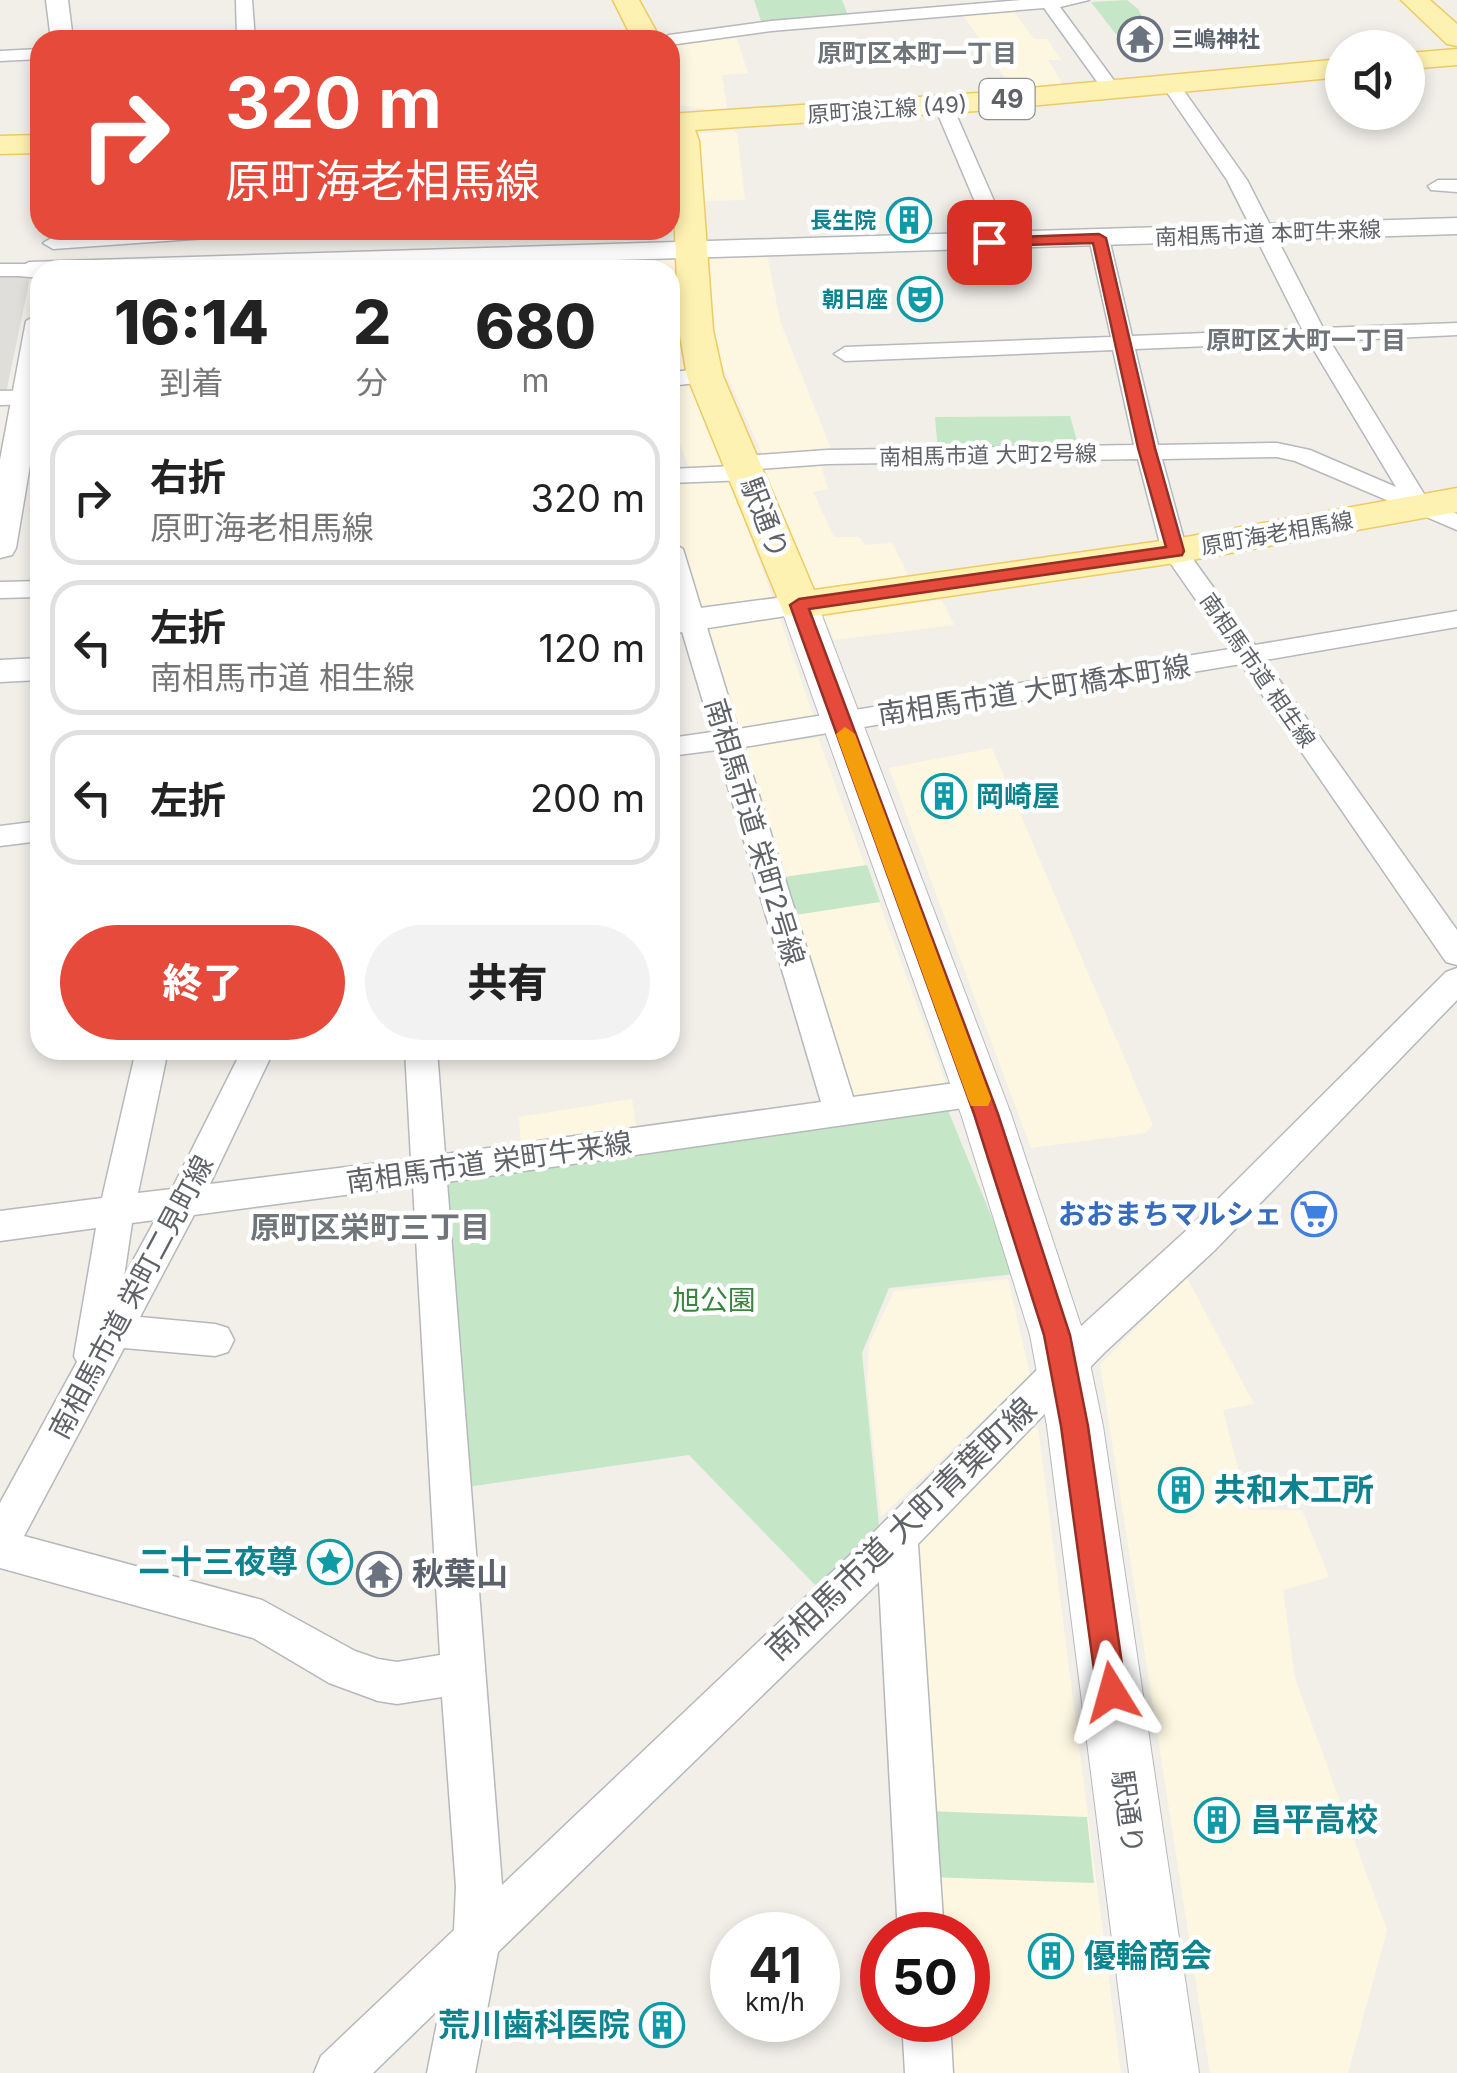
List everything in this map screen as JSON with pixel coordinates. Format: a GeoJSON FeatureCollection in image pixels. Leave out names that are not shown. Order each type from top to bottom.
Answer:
{"type":"FeatureCollection","features":[{"type":"Feature","properties":{"kind":"main road"},"geometry":{"type":"LineString","coordinates":[[626,0],[642,30]]}},
{"type":"Feature","properties":{"kind":"main road"},"geometry":{"type":"LineString","coordinates":[[1414,0],[1457,38]]}},
{"type":"Feature","properties":{"kind":"main road"},"geometry":{"type":"LineString","coordinates":[[1425,60],[1457,57]]}},
{"type":"Feature","properties":{"kind":"main road","name":"原町浪江線 (49)"},"geometry":{"type":"LineString","coordinates":[[680,122],[944,104],[1325,70]]}},
{"type":"Feature","properties":{"kind":"main road","name":"駅通り"},"geometry":{"type":"LineString","coordinates":[[680,136],[684,141],[696,330],[688,377],[746,468],[799,605],[977,1093],[1065,1370],[1164,2073]]}},
{"type":"Feature","properties":{"kind":"main road"},"geometry":{"type":"LineString","coordinates":[[0,145],[30,144]]}},
{"type":"Feature","properties":{"kind":"main road","name":"原町海老相馬線"},"geometry":{"type":"LineString","coordinates":[[799,605],[1176,551],[1430,505]]}},
{"type":"Feature","properties":{"kind":"street"},"geometry":{"type":"LineString","coordinates":[[57,0],[61,30]]}},
{"type":"Feature","properties":{"kind":"street"},"geometry":{"type":"LineString","coordinates":[[244,0],[246,30]]}},
{"type":"Feature","properties":{"kind":"street"},"geometry":{"type":"LineString","coordinates":[[846,0],[854,19]]}},
{"type":"Feature","properties":{"kind":"street"},"geometry":{"type":"LineString","coordinates":[[680,39],[1081,0]]}},
{"type":"Feature","properties":{"kind":"street"},"geometry":{"type":"LineString","coordinates":[[1048,1],[1112,90]]}},
{"type":"Feature","properties":{"kind":"street"},"geometry":{"type":"LineString","coordinates":[[0,56],[30,54]]}},
{"type":"Feature","properties":{"kind":"street"},"geometry":{"type":"LineString","coordinates":[[1170,85],[1221,155],[1315,334],[1430,505],[1418,516],[1457,545]]}},
{"type":"Feature","properties":{"kind":"street"},"geometry":{"type":"LineString","coordinates":[[944,104],[1002,242]]}},
{"type":"Feature","properties":{"kind":"street","name":"南相馬市道 本町牛来線"},"geometry":{"type":"LineString","coordinates":[[473,260],[1457,226]]}},
{"type":"Feature","properties":{"kind":"street","name":"南相馬市道 相生線"},"geometry":{"type":"LineString","coordinates":[[1099,238],[1148,452],[1176,551],[1457,954]]}},
{"type":"Feature","properties":{"kind":"street"},"geometry":{"type":"LineString","coordinates":[[47,256],[163,240]]}},
{"type":"Feature","properties":{"kind":"street","name":"南相馬市道 本町牛来線"},"geometry":{"type":"LineString","coordinates":[[47,256],[132,260]]}},
{"type":"Feature","properties":{"kind":"street","name":"南相馬市道 本町牛来線"},"geometry":{"type":"LineString","coordinates":[[0,270],[30,261]]}},
{"type":"Feature","properties":{"kind":"street"},"geometry":{"type":"LineString","coordinates":[[845,354],[1457,329]]}},
{"type":"Feature","properties":{"kind":"street"},"geometry":{"type":"LineString","coordinates":[[0,548],[30,364]]}},
{"type":"Feature","properties":{"kind":"street","name":"南相馬市道 大町2号線"},"geometry":{"type":"LineString","coordinates":[[680,475],[827,457],[1292,451],[1430,505],[1457,523]]}},
{"type":"Feature","properties":{"kind":"street"},"geometry":{"type":"LineString","coordinates":[[0,590],[30,589]]}},
{"type":"Feature","properties":{"kind":"street"},"geometry":{"type":"LineString","coordinates":[[680,621],[799,605]]}},
{"type":"Feature","properties":{"kind":"street","name":"南相馬市道 大町橋本町線"},"geometry":{"type":"LineString","coordinates":[[680,746],[841,723],[1457,620]]}},
{"type":"Feature","properties":{"kind":"street","name":"南相馬市道 栄町2号線"},"geometry":{"type":"LineString","coordinates":[[680,621],[728,740],[841,1114]]}},
{"type":"Feature","properties":{"kind":"street"},"geometry":{"type":"LineString","coordinates":[[0,671],[30,670]]}},
{"type":"Feature","properties":{"kind":"street"},"geometry":{"type":"LineString","coordinates":[[0,836],[30,833]]}},
{"type":"Feature","properties":{"kind":"street","name":"南相馬市道 大町青葉町線"},"geometry":{"type":"LineString","coordinates":[[338,2073],[897,1537],[1090,1341],[1202,1239],[1457,980]]}},
{"type":"Feature","properties":{"kind":"street"},"geometry":{"type":"LineString","coordinates":[[90,1376],[118,1210],[150,1060]]}},
{"type":"Feature","properties":{"kind":"street","name":"南相馬市道 栄町二見町線"},"geometry":{"type":"LineString","coordinates":[[1,1540],[183,1202],[253,1060]]}},
{"type":"Feature","properties":{"kind":"street"},"geometry":{"type":"LineString","coordinates":[[422,1060],[479,1887],[477,1938],[451,2073]]}},
{"type":"Feature","properties":{"kind":"street","name":"南相馬市道 栄町牛来線"},"geometry":{"type":"LineString","coordinates":[[0,1226],[977,1093]]}},
{"type":"Feature","properties":{"kind":"street"},"geometry":{"type":"LineString","coordinates":[[114,1331],[215,1340]]}},
{"type":"Feature","properties":{"kind":"street"},"geometry":{"type":"LineString","coordinates":[[897,1537],[920,1912]]}},
{"type":"Feature","properties":{"kind":"street"},"geometry":{"type":"LineString","coordinates":[[1,1540],[262,1620],[344,1668],[378,1680],[397,1683],[462,1673]]}},
{"type":"Feature","properties":{"kind":"street"},"geometry":{"type":"LineString","coordinates":[[927,2042],[929,2073]]}},
{"type":"Feature","properties":{"kind":"shaded area"},"geometry":{"type":"Polygon","coordinates":[[[1012,9],[1034,39],[1047,39],[1061,60],[1048,60],[1065,88],[1015,93],[962,13],[1012,9]]]}},
{"type":"Feature","properties":{"kind":"shaded area"},"geometry":{"type":"Polygon","coordinates":[[[736,35],[748,73],[722,75],[728,114],[706,116],[704,109],[680,105],[680,42],[736,35]]]}},
{"type":"Feature","properties":{"kind":"shaded area"},"geometry":{"type":"Polygon","coordinates":[[[732,130],[737,133],[745,200],[704,201],[699,134],[732,130]]]}},
{"type":"Feature","properties":{"kind":"shaded area"},"geometry":{"type":"Polygon","coordinates":[[[767,254],[780,321],[833,454],[764,458],[718,356],[709,284],[710,256],[767,254]]]}},
{"type":"Feature","properties":{"kind":"shaded area"},"geometry":{"type":"Polygon","coordinates":[[[0,276],[30,278],[6,393],[0,394],[0,276]]]}},
{"type":"Feature","properties":{"kind":"shaded area"},"geometry":{"type":"Polygon","coordinates":[[[680,315],[685,372],[680,373],[680,315]]]}},
{"type":"Feature","properties":{"kind":"shaded area"},"geometry":{"type":"Polygon","coordinates":[[[680,382],[694,386],[730,469],[690,471],[680,444],[680,382]]]}},
{"type":"Feature","properties":{"kind":"shaded area"},"geometry":{"type":"Polygon","coordinates":[[[820,463],[828,489],[813,492],[834,537],[859,537],[865,545],[892,543],[910,579],[810,597],[759,468],[820,463]]]}},
{"type":"Feature","properties":{"kind":"shaded area"},"geometry":{"type":"Polygon","coordinates":[[[680,479],[731,479],[816,723],[729,734],[680,569],[680,479]]]}},
{"type":"Feature","properties":{"kind":"shaded area"},"geometry":{"type":"Polygon","coordinates":[[[942,600],[954,625],[834,640],[823,615],[942,600]]]}},
{"type":"Feature","properties":{"kind":"shaded area"},"geometry":{"type":"Polygon","coordinates":[[[818,738],[945,1081],[939,1089],[843,1103],[740,747],[818,738]]]}},
{"type":"Feature","properties":{"kind":"shaded area"},"geometry":{"type":"Polygon","coordinates":[[[992,748],[1153,1125],[1145,1133],[1031,1148],[889,768],[992,748]]]}},
{"type":"Feature","properties":{"kind":"shaded area"},"geometry":{"type":"Polygon","coordinates":[[[632,1099],[637,1131],[521,1146],[519,1117],[632,1099]]]}},
{"type":"Feature","properties":{"kind":"shaded area"},"geometry":{"type":"Polygon","coordinates":[[[1186,1276],[1254,1404],[1223,1410],[1249,1510],[1302,1510],[1329,1577],[1283,1590],[1295,1678],[1387,1930],[1348,2073],[1210,2073],[1100,1365],[1186,1276]]]}},
{"type":"Feature","properties":{"kind":"shaded area"},"geometry":{"type":"Polygon","coordinates":[[[1008,1279],[1030,1375],[881,1517],[867,1382],[869,1344],[894,1291],[1008,1279]]]}},
{"type":"Feature","properties":{"kind":"shaded area"},"geometry":{"type":"Polygon","coordinates":[[[1038,1427],[1121,2073],[940,2073],[938,2042],[990,2042],[990,1912],[930,1912],[907,1548],[1026,1429],[1038,1427]]]}},
{"type":"Feature","properties":{"kind":"green space"},"geometry":{"type":"Polygon","coordinates":[[[754,0],[842,0],[848,15],[762,24],[754,0]]]}},
{"type":"Feature","properties":{"kind":"green space"},"geometry":{"type":"Polygon","coordinates":[[[1127,0],[1138,9],[1149,29],[1127,39],[1115,33],[1091,2],[1127,0]]]}},
{"type":"Feature","properties":{"kind":"green space"},"geometry":{"type":"Polygon","coordinates":[[[1070,416],[1080,451],[938,452],[935,417],[1070,416]]]}},
{"type":"Feature","properties":{"kind":"green space"},"geometry":{"type":"Polygon","coordinates":[[[867,865],[880,902],[789,916],[777,878],[867,865]]]}},
{"type":"Feature","properties":{"kind":"green space","name":"旭公園"},"geometry":{"type":"Polygon","coordinates":[[[947,1108],[1015,1274],[889,1288],[862,1353],[879,1525],[816,1586],[689,1455],[467,1487],[446,1182],[947,1108]]]}},
{"type":"Feature","properties":{"kind":"green space"},"geometry":{"type":"Polygon","coordinates":[[[927,1811],[1087,1817],[1094,1883],[929,1877],[927,1811]]]}},
{"type":"Feature","properties":{"kind":"slow traffic"},"geometry":{"type":"LineString","coordinates":[[845,734],[980,1099]]}},
{"type":"Feature","properties":{"kind":"place","name":"三嶋神社"},"geometry":{"type":"Point","coordinates":[1140,39]}},
{"type":"Feature","properties":{"kind":"place","name":"長生院"},"geometry":{"type":"Point","coordinates":[909,220]}},
{"type":"Feature","properties":{"kind":"place","name":"朝日座"},"geometry":{"type":"Point","coordinates":[920,299]}},
{"type":"Feature","properties":{"kind":"place","name":"岡崎屋"},"geometry":{"type":"Point","coordinates":[944,796]}},
{"type":"Feature","properties":{"kind":"place","name":"おおまちマルシェ"},"geometry":{"type":"Point","coordinates":[1314,1214]}},
{"type":"Feature","properties":{"kind":"place","name":"共和木工所"},"geometry":{"type":"Point","coordinates":[1181,1490]}},
{"type":"Feature","properties":{"kind":"place","name":"二十三夜尊"},"geometry":{"type":"Point","coordinates":[330,1562]}},
{"type":"Feature","properties":{"kind":"place","name":"秋葉山"},"geometry":{"type":"Point","coordinates":[379,1574]}},
{"type":"Feature","properties":{"kind":"place","name":"昌平高校"},"geometry":{"type":"Point","coordinates":[1217,1820]}},
{"type":"Feature","properties":{"kind":"place","name":"優輪商会"},"geometry":{"type":"Point","coordinates":[1051,1956]}},
{"type":"Feature","properties":{"kind":"place","name":"荒川歯科医院"},"geometry":{"type":"Point","coordinates":[662,2025]}},
{"type":"Feature","properties":{"kind":"district","name":"原町区本町一丁目"},"geometry":{"type":"Point","coordinates":[917,53]}},
{"type":"Feature","properties":{"kind":"district","name":"原町区大町一丁目"},"geometry":{"type":"Point","coordinates":[1306,340]}},
{"type":"Feature","properties":{"kind":"district","name":"原町区栄町三丁目"},"geometry":{"type":"Point","coordinates":[370,1228]}},
{"type":"Feature","properties":{"kind":"route"},"geometry":{"type":"LineString","coordinates":[[989,242],[1099,238],[1146,448],[1176,551],[799,605],[986,1114],[1057,1335],[1075,1426],[1112,1692]]}}]}
